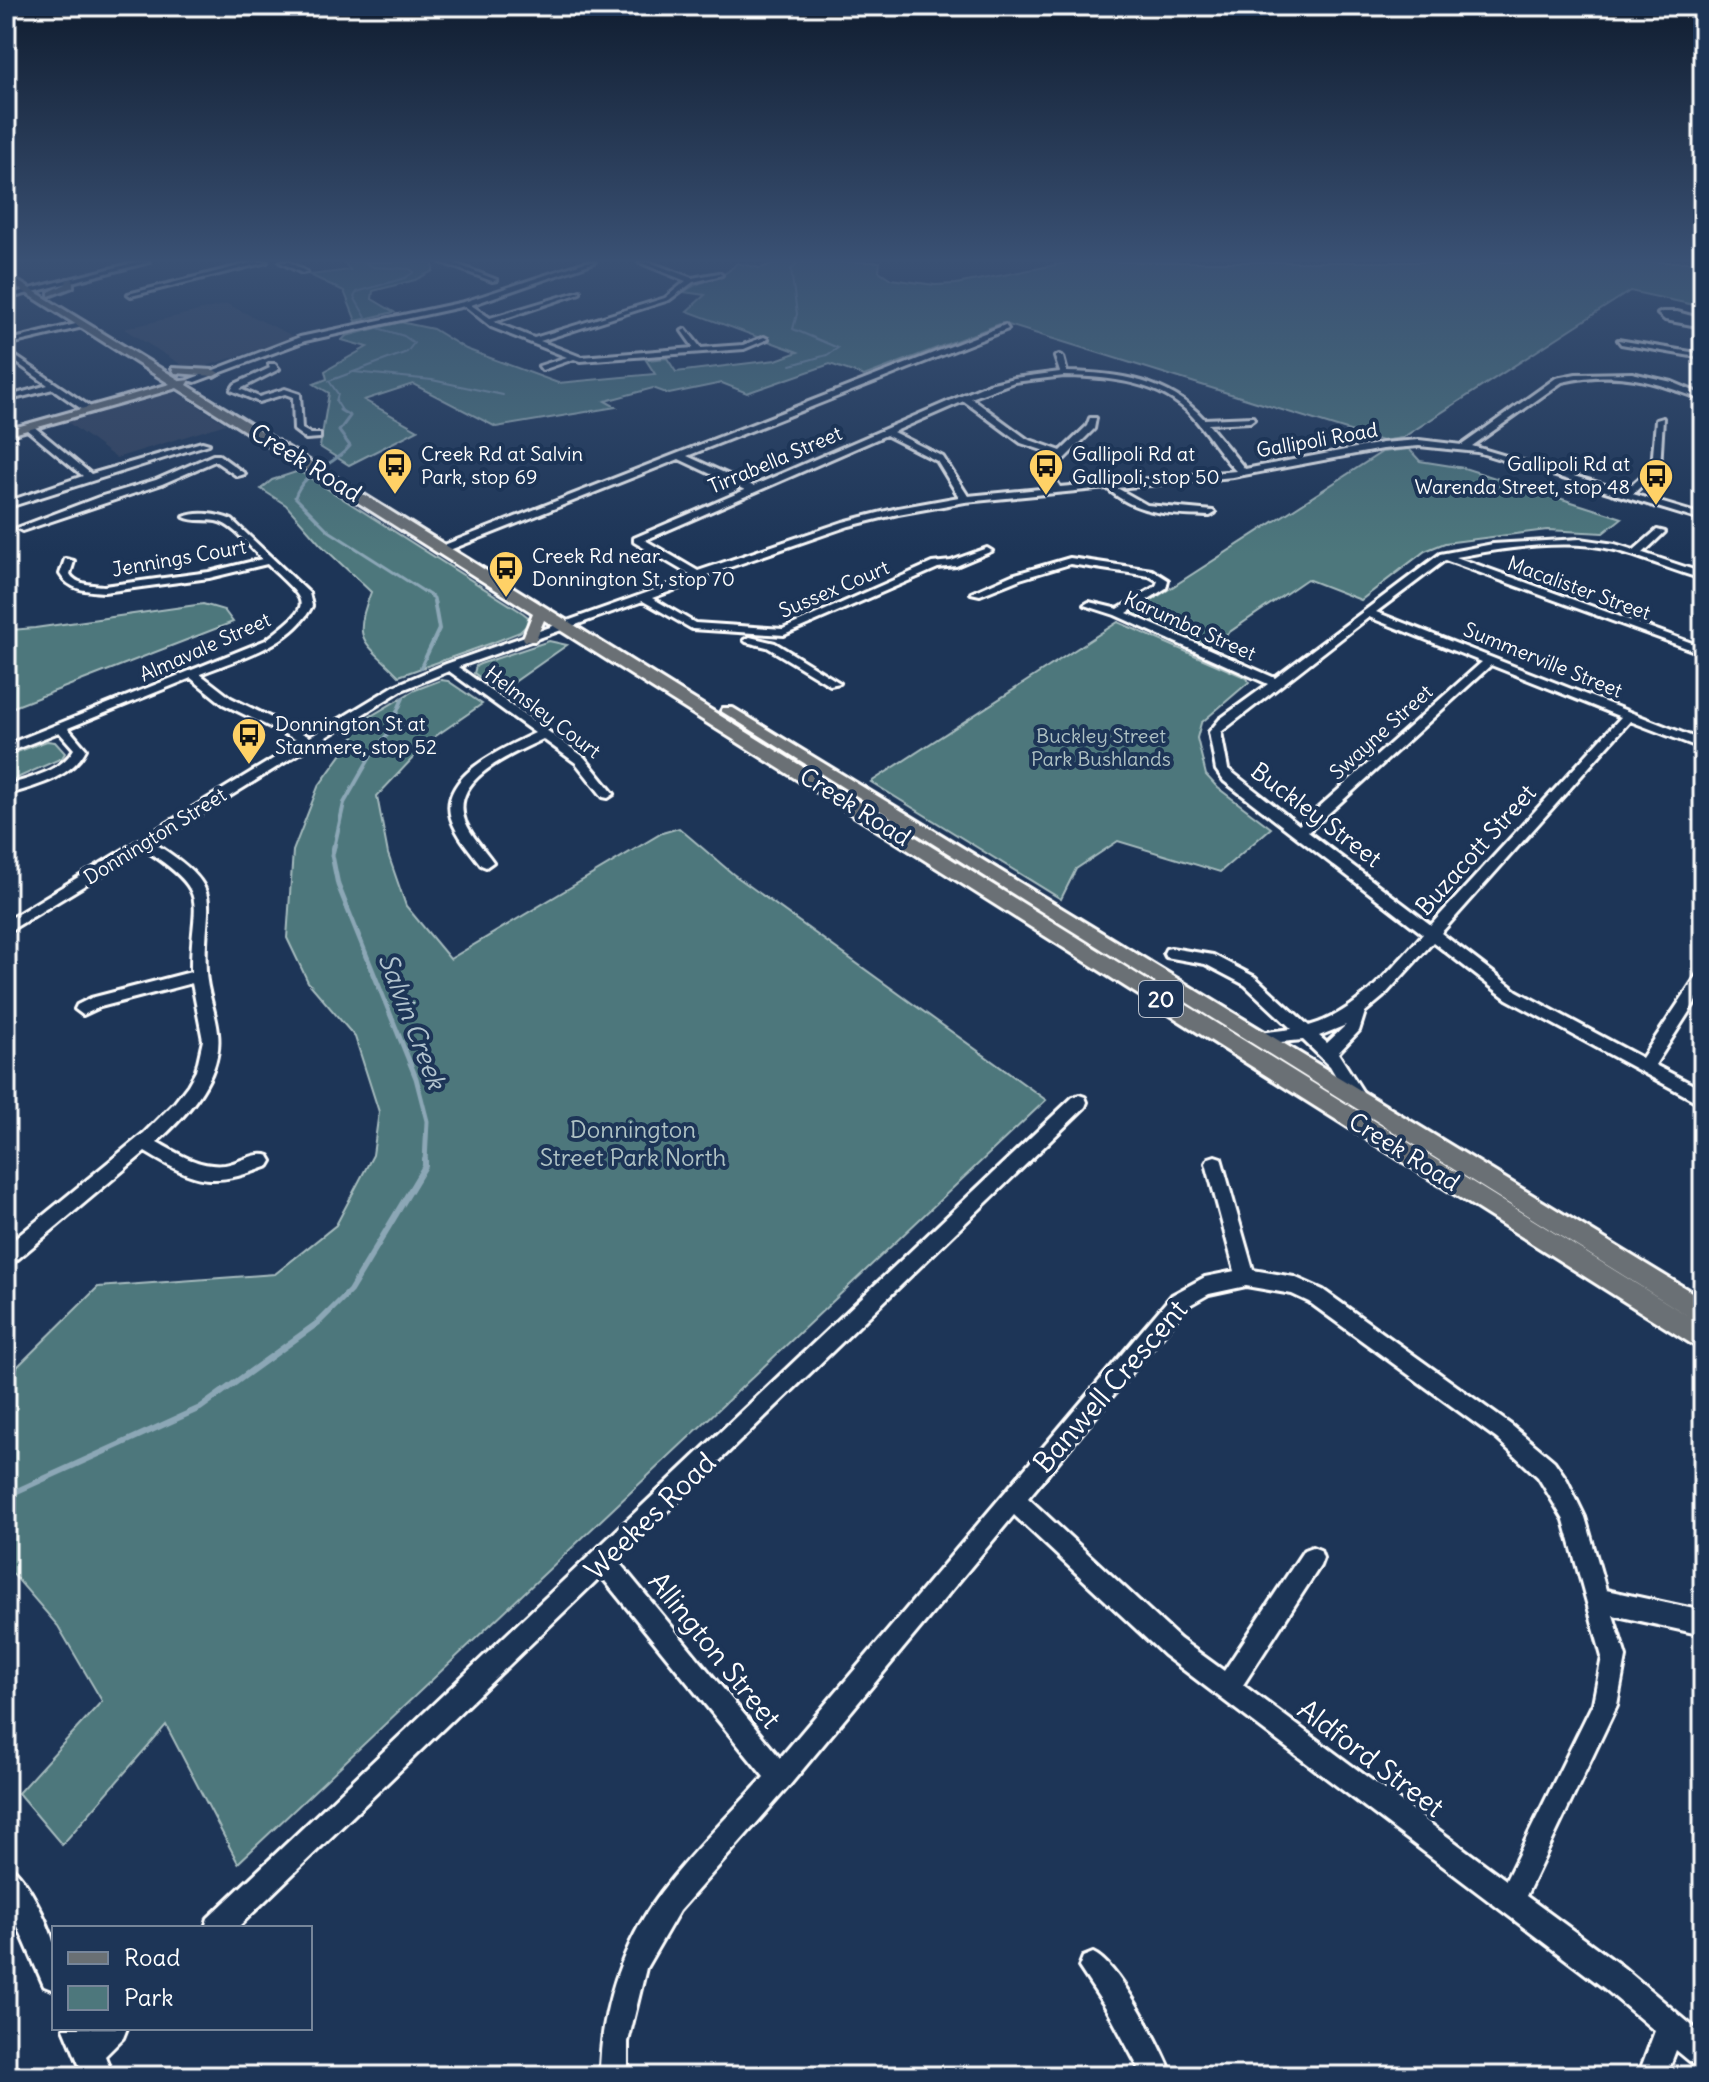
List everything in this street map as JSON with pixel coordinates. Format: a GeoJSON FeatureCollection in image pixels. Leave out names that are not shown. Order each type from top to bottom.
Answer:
{"type":"FeatureCollection","features":[{"type":"Feature","properties":{"kind":"main road","name":"Creek Road"},"geometry":{"type":"LineString","coordinates":[[140,359],[457,543],[573,623],[1703,1339]]}},
{"type":"Feature","properties":{"kind":"main road","name":"Creek Road"},"geometry":{"type":"LineString","coordinates":[[157,359],[443,549],[541,610],[573,623],[1703,1312]]}},
{"type":"Feature","properties":{"kind":"main road"},"geometry":{"type":"LineString","coordinates":[[175,370],[219,371]]}},
{"type":"Feature","properties":{"kind":"main road"},"geometry":{"type":"LineString","coordinates":[[205,388],[219,371]]}},
{"type":"Feature","properties":{"kind":"main road"},"geometry":{"type":"LineString","coordinates":[[6,433],[192,380]]}},
{"type":"Feature","properties":{"kind":"main road"},"geometry":{"type":"LineString","coordinates":[[530,638],[541,610]]}},
{"type":"Feature","properties":{"kind":"street"},"geometry":{"type":"LineString","coordinates":[[16,359],[89,410]]}},
{"type":"Feature","properties":{"kind":"street"},"geometry":{"type":"LineString","coordinates":[[192,380],[249,359]]}},
{"type":"Feature","properties":{"kind":"street"},"geometry":{"type":"LineString","coordinates":[[542,368],[568,359]]}},
{"type":"Feature","properties":{"kind":"street"},"geometry":{"type":"LineString","coordinates":[[443,549],[923,359]]}},
{"type":"Feature","properties":{"kind":"street"},"geometry":{"type":"LineString","coordinates":[[1060,359],[1064,374]]}},
{"type":"Feature","properties":{"kind":"street"},"geometry":{"type":"LineString","coordinates":[[272,366],[275,369],[235,390],[259,400],[304,382]]}},
{"type":"Feature","properties":{"kind":"street","name":"Tirrabella Street"},"geometry":{"type":"LineString","coordinates":[[697,575],[637,540],[1013,380],[1064,374],[1120,379],[1155,389],[1185,404],[1242,471]]}},
{"type":"Feature","properties":{"kind":"street"},"geometry":{"type":"LineString","coordinates":[[1465,447],[1559,380],[1572,376],[1640,377],[1677,386],[1703,398]]}},
{"type":"Feature","properties":{"kind":"street"},"geometry":{"type":"LineString","coordinates":[[6,399],[55,386]]}},
{"type":"Feature","properties":{"kind":"street"},"geometry":{"type":"LineString","coordinates":[[285,391],[299,400],[298,430],[309,437],[317,436]]}},
{"type":"Feature","properties":{"kind":"street"},"geometry":{"type":"LineString","coordinates":[[965,398],[1024,441],[1061,454]]}},
{"type":"Feature","properties":{"kind":"street"},"geometry":{"type":"LineString","coordinates":[[1201,422],[1250,419]]}},
{"type":"Feature","properties":{"kind":"street"},"geometry":{"type":"LineString","coordinates":[[1059,492],[1046,471],[1091,427],[1093,420]]}},
{"type":"Feature","properties":{"kind":"street"},"geometry":{"type":"LineString","coordinates":[[1626,495],[1656,468],[1660,420]]}},
{"type":"Feature","properties":{"kind":"street"},"geometry":{"type":"LineString","coordinates":[[29,427],[89,477]]}},
{"type":"Feature","properties":{"kind":"street"},"geometry":{"type":"LineString","coordinates":[[887,432],[940,459],[965,499]]}},
{"type":"Feature","properties":{"kind":"street"},"geometry":{"type":"LineString","coordinates":[[1478,449],[1499,433]]}},
{"type":"Feature","properties":{"kind":"street"},"geometry":{"type":"LineString","coordinates":[[6,505],[209,442]]}},
{"type":"Feature","properties":{"kind":"street","name":"Gallipoli Road"},"geometry":{"type":"LineString","coordinates":[[573,623],[697,575],[874,516],[965,499],[1260,471],[1401,444],[1478,449],[1703,518]]}},
{"type":"Feature","properties":{"kind":"street"},"geometry":{"type":"LineString","coordinates":[[678,455],[751,489]]}},
{"type":"Feature","properties":{"kind":"street"},"geometry":{"type":"LineString","coordinates":[[22,528],[159,482],[216,457],[240,474]]}},
{"type":"Feature","properties":{"kind":"street"},"geometry":{"type":"LineString","coordinates":[[1111,487],[1123,500],[1141,506],[1172,512],[1210,513]]}},
{"type":"Feature","properties":{"kind":"street","name":"Almavale Street"},"geometry":{"type":"LineString","coordinates":[[6,749],[270,642],[300,619],[307,606],[305,595],[229,522],[219,518],[189,517]]}},
{"type":"Feature","properties":{"kind":"street"},"geometry":{"type":"LineString","coordinates":[[1636,554],[1660,532]]}},
{"type":"Feature","properties":{"kind":"street","name":"Buckley Street"},"geometry":{"type":"LineString","coordinates":[[1703,576],[1615,547],[1564,542],[1493,547],[1444,556],[1215,732],[1222,770],[1299,833],[1512,995],[1703,1098]]}},
{"type":"Feature","properties":{"kind":"street","name":"Sussex Court"},"geometry":{"type":"LineString","coordinates":[[639,599],[687,628],[784,632],[936,565],[952,564],[987,551]]}},
{"type":"Feature","properties":{"kind":"street","name":"Macalister Street"},"geometry":{"type":"LineString","coordinates":[[1444,556],[1703,651]]}},
{"type":"Feature","properties":{"kind":"street","name":"Jennings Court"},"geometry":{"type":"LineString","coordinates":[[69,561],[65,574],[69,581],[88,588],[104,589],[209,575],[269,560]]}},
{"type":"Feature","properties":{"kind":"street"},"geometry":{"type":"LineString","coordinates":[[976,593],[1070,561],[1152,573],[1163,580],[1161,588],[1119,613]]}},
{"type":"Feature","properties":{"kind":"street","name":"Karumba Street"},"geometry":{"type":"LineString","coordinates":[[1089,605],[1119,613],[1276,683]]}},
{"type":"Feature","properties":{"kind":"street","name":"Summerville Street"},"geometry":{"type":"LineString","coordinates":[[1368,613],[1703,745]]}},
{"type":"Feature","properties":{"kind":"street","name":"Donnington Street"},"geometry":{"type":"LineString","coordinates":[[6,928],[383,696],[450,666],[573,623]]}},
{"type":"Feature","properties":{"kind":"street"},"geometry":{"type":"LineString","coordinates":[[687,628],[771,645],[834,683]]}},
{"type":"Feature","properties":{"kind":"street","name":"Swayne Street"},"geometry":{"type":"LineString","coordinates":[[1299,833],[1489,661]]}},
{"type":"Feature","properties":{"kind":"street","name":"Helmsley Court"},"geometry":{"type":"LineString","coordinates":[[450,666],[590,769],[608,794]]}},
{"type":"Feature","properties":{"kind":"street"},"geometry":{"type":"LineString","coordinates":[[193,674],[213,693],[309,741]]}},
{"type":"Feature","properties":{"kind":"street","name":"Buzacott Street"},"geometry":{"type":"LineString","coordinates":[[1257,1038],[1309,1035],[1357,1012],[1386,986],[1628,716]]}},
{"type":"Feature","properties":{"kind":"street"},"geometry":{"type":"LineString","coordinates":[[6,791],[66,766],[78,757],[80,749],[61,727]]}},
{"type":"Feature","properties":{"kind":"street"},"geometry":{"type":"LineString","coordinates":[[486,862],[457,819],[455,806],[459,794],[466,781],[483,766],[543,734]]}},
{"type":"Feature","properties":{"kind":"street"},"geometry":{"type":"LineString","coordinates":[[6,1257],[167,1122],[203,1075],[210,1049],[210,1023],[198,976],[203,899],[200,887],[181,865],[144,843]]}},
{"type":"Feature","properties":{"kind":"street","name":"Creek Road"},"geometry":{"type":"LineString","coordinates":[[1171,953],[1198,956],[1231,969],[1250,981],[1328,1053],[1358,1099]]}},
{"type":"Feature","properties":{"kind":"street"},"geometry":{"type":"LineString","coordinates":[[83,1009],[96,1002],[198,976]]}},
{"type":"Feature","properties":{"kind":"street"},"geometry":{"type":"LineString","coordinates":[[1645,1067],[1703,978]]}},
{"type":"Feature","properties":{"kind":"street","name":"Buzacott Street"},"geometry":{"type":"LineString","coordinates":[[1328,1053],[1353,1027],[1357,1012]]}},
{"type":"Feature","properties":{"kind":"street","name":"Weekes Road"},"geometry":{"type":"LineString","coordinates":[[220,1926],[604,1562],[1079,1102]]}},
{"type":"Feature","properties":{"kind":"street"},"geometry":{"type":"LineString","coordinates":[[143,1142],[195,1172],[210,1175],[236,1172],[263,1161]]}},
{"type":"Feature","properties":{"kind":"street"},"geometry":{"type":"LineString","coordinates":[[1215,1163],[1246,1277]]}},
{"type":"Feature","properties":{"kind":"street","name":"Banwell Crescent"},"geometry":{"type":"LineString","coordinates":[[614,2076],[614,2042],[634,1963],[670,1902],[780,1777],[1179,1301],[1205,1286],[1246,1277],[1294,1286],[1316,1296],[1527,1451],[1559,1488],[1574,1517],[1614,1657],[1605,1705],[1510,1900]]}},
{"type":"Feature","properties":{"kind":"street","name":"Aldford Street"},"geometry":{"type":"LineString","coordinates":[[1012,1498],[1172,1647],[1614,1978],[1703,2054]]}},
{"type":"Feature","properties":{"kind":"street"},"geometry":{"type":"LineString","coordinates":[[1228,1687],[1312,1558]]}},
{"type":"Feature","properties":{"kind":"street","name":"Allington Street"},"geometry":{"type":"LineString","coordinates":[[604,1562],[780,1777]]}},
{"type":"Feature","properties":{"kind":"street"},"geometry":{"type":"LineString","coordinates":[[1599,1600],[1703,1623]]}},
{"type":"Feature","properties":{"kind":"street"},"geometry":{"type":"LineString","coordinates":[[6,1877],[19,1895],[52,1971]]}},
{"type":"Feature","properties":{"kind":"street"},"geometry":{"type":"LineString","coordinates":[[1093,1967],[1118,2001],[1159,2076]]}},
{"type":"Feature","properties":{"kind":"street"},"geometry":{"type":"LineString","coordinates":[[1652,2076],[1671,2025]]}},
{"type":"Feature","properties":{"kind":"street"},"geometry":{"type":"LineString","coordinates":[[89,2052],[111,2030]]}},
{"type":"Feature","properties":{"kind":"shaded area"},"geometry":{"type":"Polygon","coordinates":[[[173,359],[228,359],[201,368],[182,365],[173,359]]]}},
{"type":"Feature","properties":{"kind":"shaded area"},"geometry":{"type":"Polygon","coordinates":[[[172,392],[226,424],[116,458],[66,421],[172,392]]]}},
{"type":"Feature","properties":{"kind":"green space"},"geometry":{"type":"Polygon","coordinates":[[[346,359],[493,359],[558,383],[655,374],[646,360],[668,359],[676,372],[776,360],[908,359],[864,376],[830,364],[747,393],[722,383],[669,394],[653,388],[605,401],[616,407],[496,427],[413,384],[364,400],[418,430],[349,465],[320,447],[329,393],[314,384],[327,379],[325,371],[346,359]]]}},
{"type":"Feature","properties":{"kind":"green space"},"geometry":{"type":"Polygon","coordinates":[[[1118,359],[1524,359],[1402,438],[1382,441],[1118,359]]]}},
{"type":"Feature","properties":{"kind":"green space"},"geometry":{"type":"Polygon","coordinates":[[[1409,449],[1420,461],[1464,468],[1622,518],[1603,533],[1547,530],[1445,543],[1425,551],[1361,600],[1307,579],[1209,646],[1132,613],[1382,452],[1409,449]]]}},
{"type":"Feature","properties":{"kind":"green space"},"geometry":{"type":"Polygon","coordinates":[[[299,471],[523,613],[528,617],[527,625],[520,632],[399,676],[364,639],[362,621],[371,592],[320,544],[286,505],[261,489],[272,480],[299,471]]]}},
{"type":"Feature","properties":{"kind":"green space"},"geometry":{"type":"Polygon","coordinates":[[[203,604],[224,610],[233,622],[6,710],[6,627],[11,630],[35,628],[203,604]]]}},
{"type":"Feature","properties":{"kind":"green space","name":"Buckley Street Park Bushlands"},"geometry":{"type":"Polygon","coordinates":[[[1118,622],[1247,678],[1249,682],[1201,723],[1197,738],[1206,775],[1218,788],[1271,828],[1220,872],[1118,841],[1076,869],[1061,899],[871,782],[1118,622]]]}},
{"type":"Feature","properties":{"kind":"green space"},"geometry":{"type":"Polygon","coordinates":[[[549,641],[567,645],[500,692],[474,673],[480,664],[549,641]]]}},
{"type":"Feature","properties":{"kind":"green space","name":"Donnington Street Park North"},"geometry":{"type":"Polygon","coordinates":[[[441,680],[448,681],[482,704],[430,740],[377,796],[388,854],[406,906],[450,959],[662,833],[679,828],[733,874],[1046,1100],[238,1863],[166,1725],[62,1845],[18,1793],[102,1701],[58,1626],[6,1566],[6,1378],[98,1287],[275,1274],[336,1225],[373,1155],[379,1112],[355,1037],[308,982],[287,938],[293,851],[318,787],[354,737],[344,732],[415,690],[441,680]]]}},
{"type":"Feature","properties":{"kind":"green space"},"geometry":{"type":"Polygon","coordinates":[[[47,741],[55,742],[65,753],[62,758],[6,783],[6,756],[47,741]]]}},
{"type":"Feature","properties":{"kind":"waterway","name":"Salvin Creek"},"geometry":{"type":"LineString","coordinates":[[343,412],[336,401],[338,394],[329,381],[388,359]]}},
{"type":"Feature","properties":{"kind":"waterway"},"geometry":{"type":"LineString","coordinates":[[791,365],[812,359]]}},
{"type":"Feature","properties":{"kind":"waterway"},"geometry":{"type":"LineString","coordinates":[[354,372],[432,380],[503,395]]}},
{"type":"Feature","properties":{"kind":"waterway","name":"Salvin Creek"},"geometry":{"type":"LineString","coordinates":[[343,412],[350,416],[339,431],[350,446],[305,481],[295,497],[329,531],[434,598],[435,603]]}},
{"type":"Feature","properties":{"kind":"waterway","name":"Salvin Creek"},"geometry":{"type":"LineString","coordinates":[[421,667],[439,629],[434,601]]}},
{"type":"Feature","properties":{"kind":"waterway","name":"Salvin Creek"},"geometry":{"type":"LineString","coordinates":[[334,848],[344,803],[373,752],[387,735],[403,698]]}},
{"type":"Feature","properties":{"kind":"waterway","name":"Salvin Creek"},"geometry":{"type":"LineString","coordinates":[[334,846],[332,855],[338,885],[416,1078],[427,1121],[425,1162]]}},
{"type":"Feature","properties":{"kind":"waterway","name":"Salvin Creek"},"geometry":{"type":"LineString","coordinates":[[6,1496],[200,1408],[319,1322],[350,1291],[425,1162]]}},
{"type":"Feature","properties":{"kind":"place","name":"Creek Rd at Salvin Park, stop 69"},"geometry":{"type":"Point","coordinates":[395,496]}},
{"type":"Feature","properties":{"kind":"place","name":"Gallipoli Rd at Gallipoli, stop 50"},"geometry":{"type":"Point","coordinates":[1046,497]}},
{"type":"Feature","properties":{"kind":"place","name":"Gallipoli Rd at Warenda Street, stop 48"},"geometry":{"type":"Point","coordinates":[1656,507]}},
{"type":"Feature","properties":{"kind":"place","name":"Creek Rd near Donnington St, stop 70"},"geometry":{"type":"Point","coordinates":[506,599]}},
{"type":"Feature","properties":{"kind":"place","name":"Donnington St at Stanmere, stop 52"},"geometry":{"type":"Point","coordinates":[249,766]}}]}
